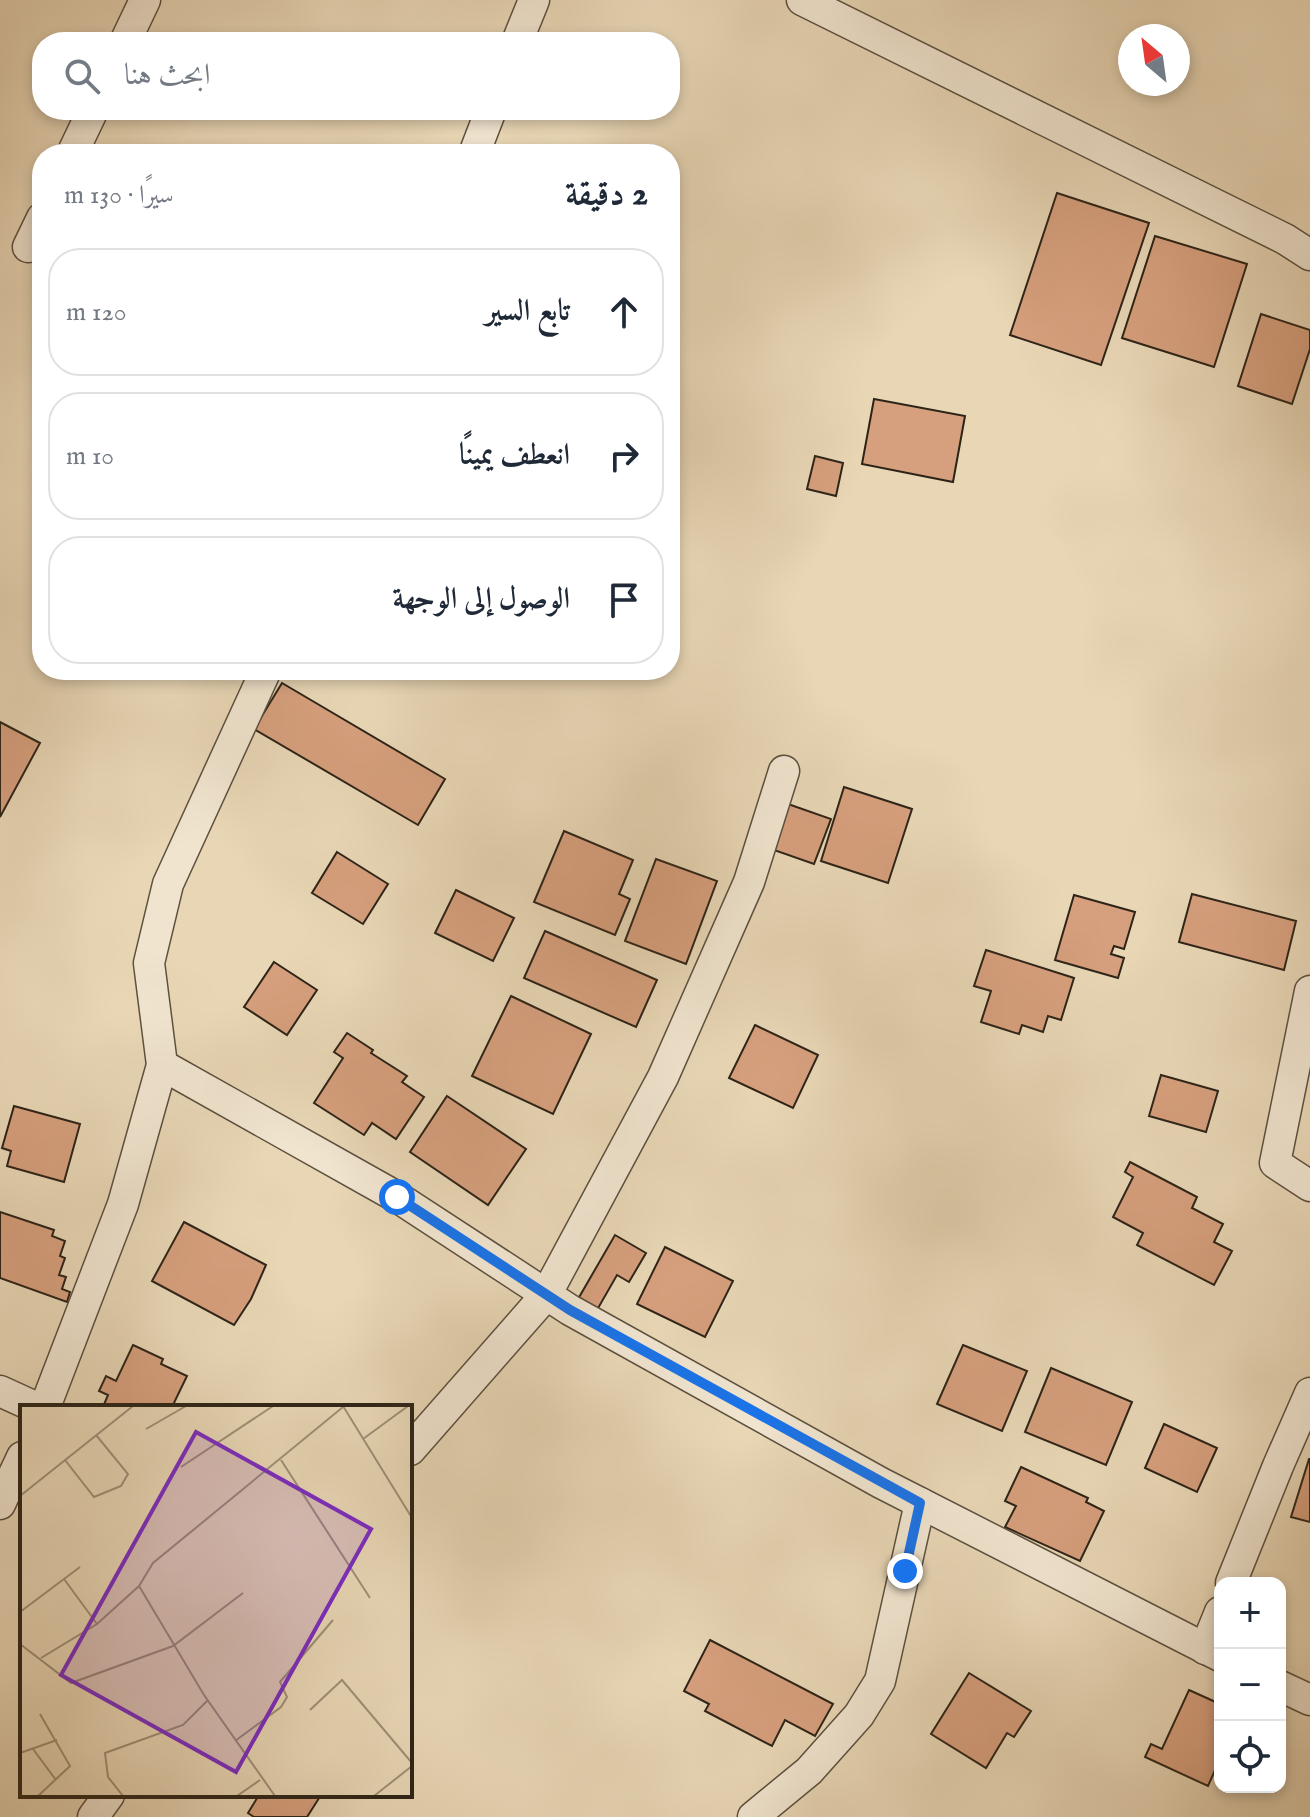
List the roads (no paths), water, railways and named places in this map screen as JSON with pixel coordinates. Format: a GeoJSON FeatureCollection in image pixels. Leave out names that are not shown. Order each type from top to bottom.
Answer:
{"type":"FeatureCollection","features":[{"type":"Feature","properties":{"kind":"street"},"geometry":{"type":"LineString","coordinates":[[130,32],[145,0]]}},
{"type":"Feature","properties":{"kind":"street"},"geometry":{"type":"LineString","coordinates":[[521,32],[534,0]]}},
{"type":"Feature","properties":{"kind":"street"},"geometry":{"type":"LineString","coordinates":[[802,0],[1285,239],[1310,255]]}},
{"type":"Feature","properties":{"kind":"street"},"geometry":{"type":"LineString","coordinates":[[77,144],[88,120]]}},
{"type":"Feature","properties":{"kind":"street"},"geometry":{"type":"LineString","coordinates":[[478,144],[487,120]]}},
{"type":"Feature","properties":{"kind":"street"},"geometry":{"type":"LineString","coordinates":[[28,247],[32,239]]}},
{"type":"Feature","properties":{"kind":"street"},"geometry":{"type":"LineString","coordinates":[[46,1405],[123,1204],[162,1065],[149,963],[168,884],[261,680]]}},
{"type":"Feature","properties":{"kind":"street"},"geometry":{"type":"LineString","coordinates":[[412,1448],[546,1295],[663,1077],[749,882],[784,771]]}},
{"type":"Feature","properties":{"kind":"street"},"geometry":{"type":"LineString","coordinates":[[1310,991],[1275,1163],[1310,1186]]}},
{"type":"Feature","properties":{"kind":"street"},"geometry":{"type":"LineString","coordinates":[[162,1065],[397,1197],[546,1295],[920,1503],[1213,1653]]}},
{"type":"Feature","properties":{"kind":"street"},"geometry":{"type":"LineString","coordinates":[[0,1391],[31,1405]]}},
{"type":"Feature","properties":{"kind":"street"},"geometry":{"type":"LineString","coordinates":[[1233,1577],[1310,1393]]}},
{"type":"Feature","properties":{"kind":"street"},"geometry":{"type":"LineString","coordinates":[[0,1504],[20,1461]]}},
{"type":"Feature","properties":{"kind":"street"},"geometry":{"type":"LineString","coordinates":[[753,1817],[809,1771],[859,1715],[880,1681],[920,1503]]}},
{"type":"Feature","properties":{"kind":"street"},"geometry":{"type":"LineString","coordinates":[[1286,1689],[1310,1700]]}},
{"type":"Feature","properties":{"kind":"street"},"geometry":{"type":"LineString","coordinates":[[93,1817],[108,1797]]}}]}
